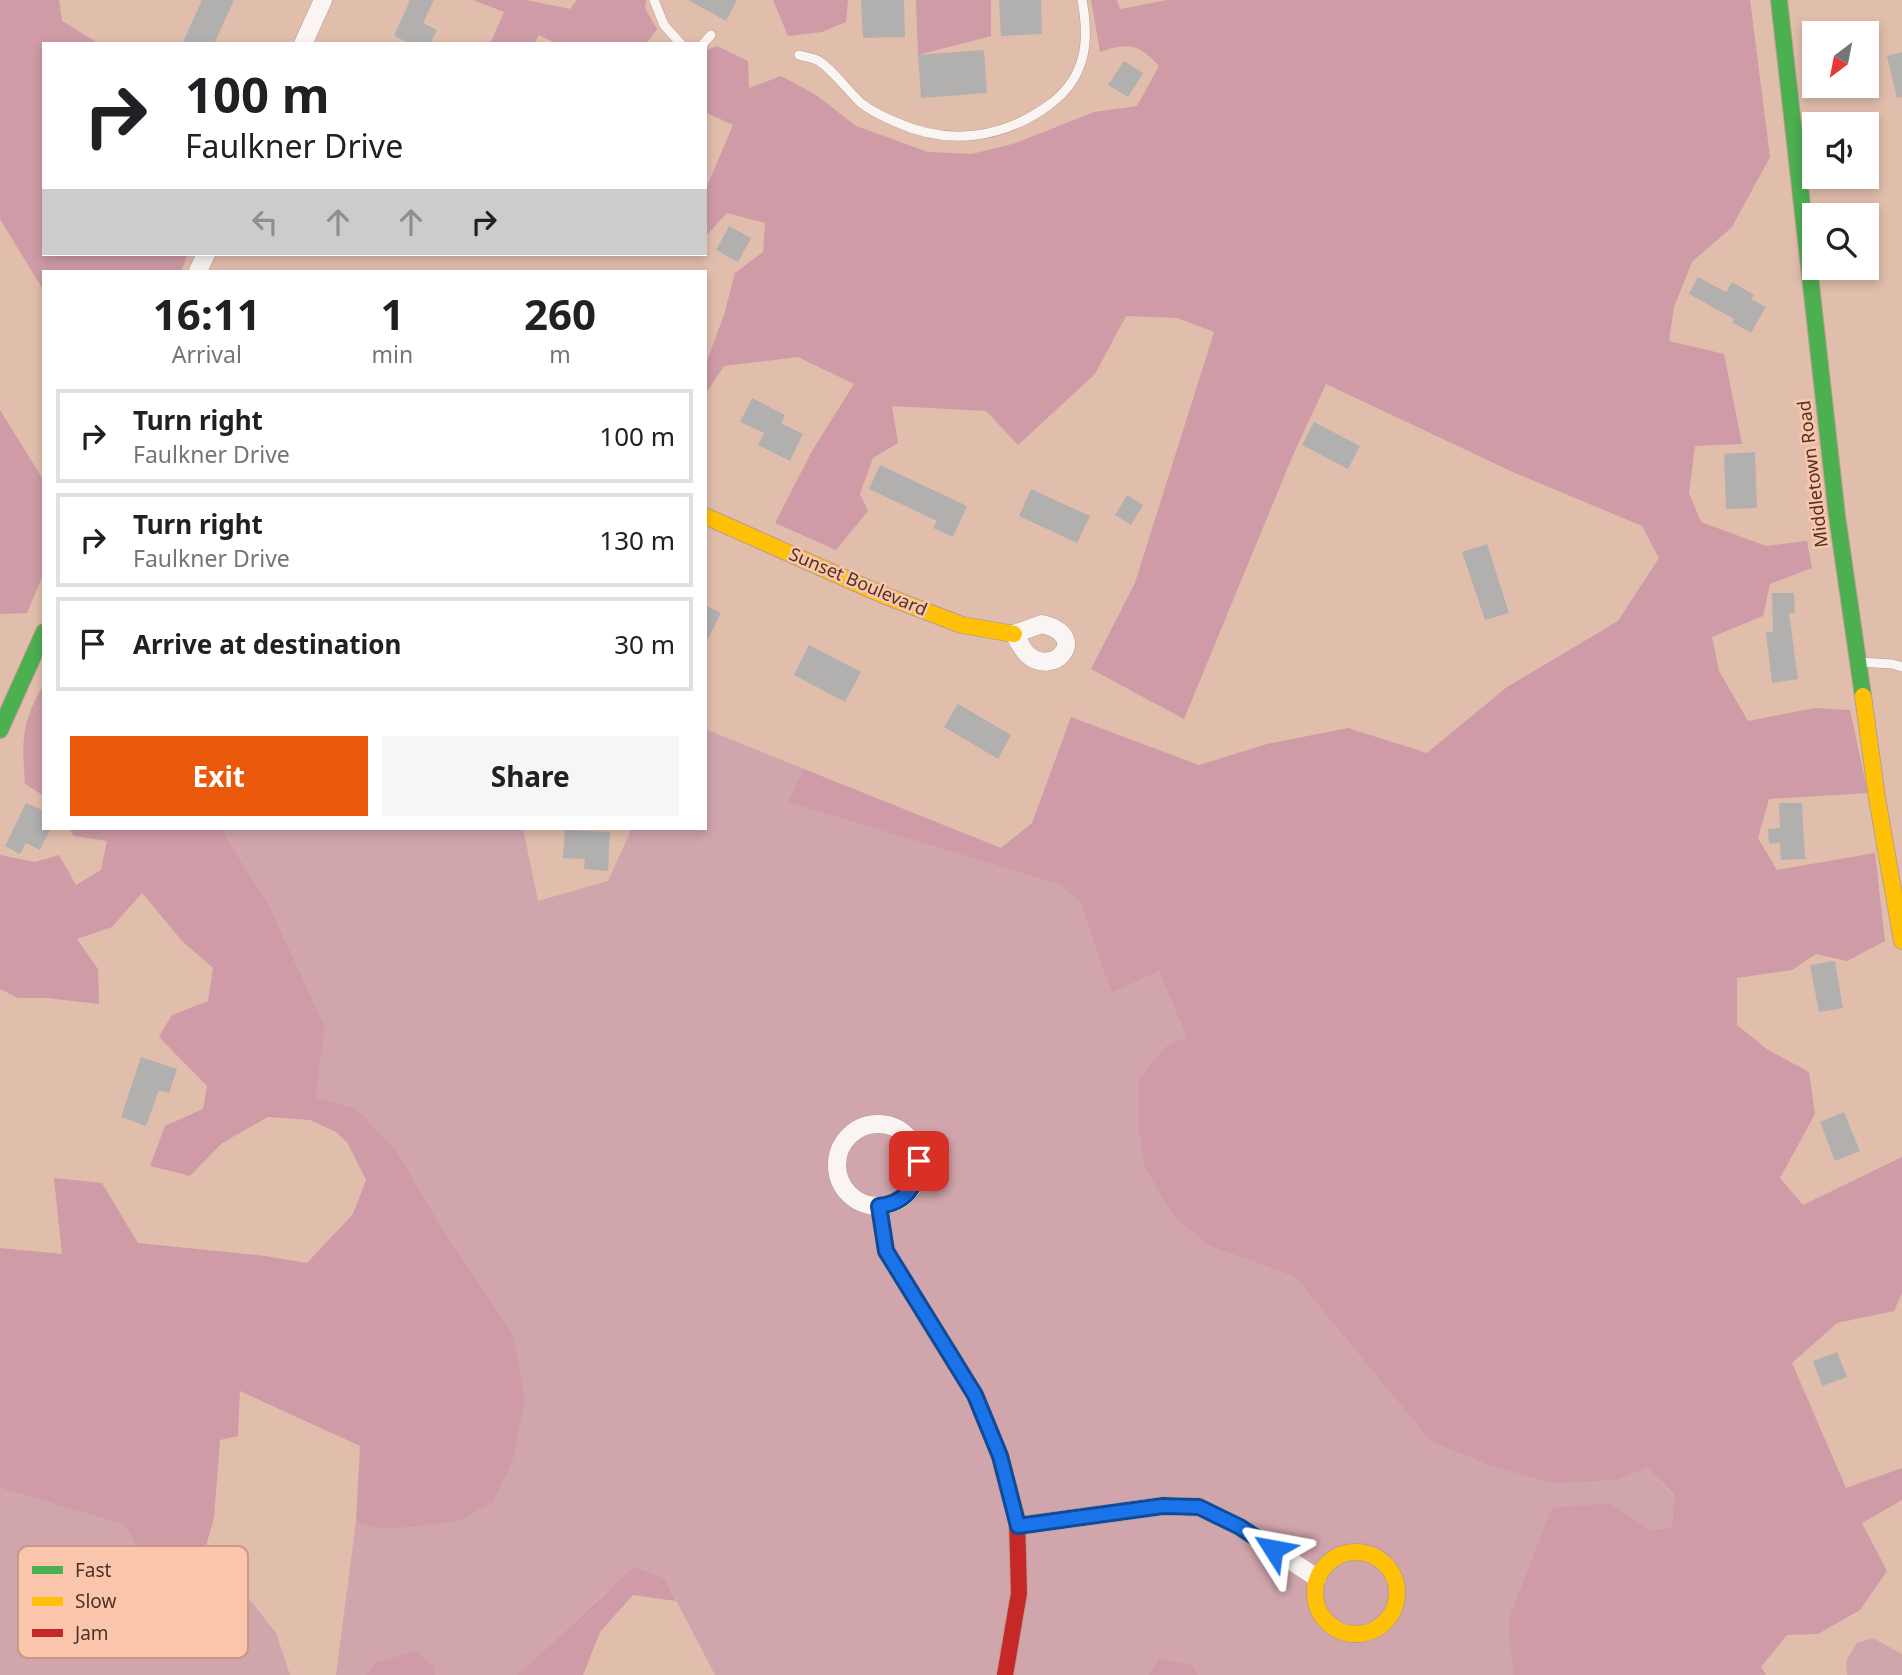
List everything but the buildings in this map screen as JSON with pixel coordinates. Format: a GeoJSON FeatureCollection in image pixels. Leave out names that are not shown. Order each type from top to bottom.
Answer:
{"type":"FeatureCollection","features":[{"type":"Feature","properties":{"kind":"street"},"geometry":{"type":"LineString","coordinates":[[304,42],[323,0]]}},
{"type":"Feature","properties":{"kind":"street","name":"Middletown Road"},"geometry":{"type":"LineString","coordinates":[[1779,0],[1837,516],[1877,798],[1902,941]]}},
{"type":"Feature","properties":{"kind":"street","name":"Sunset Boulevard"},"geometry":{"type":"LineString","coordinates":[[707,517],[883,595],[962,625],[1014,634]]}},
{"type":"Feature","properties":{"kind":"street"},"geometry":{"type":"LineString","coordinates":[[0,730],[42,636]]}},
{"type":"Feature","properties":{"kind":"street"},"geometry":{"type":"LineString","coordinates":[[873,1124],[883,1124],[904,1132],[917,1150],[919,1161],[915,1183],[909,1192],[890,1205],[879,1206],[868,1205],[850,1195],[843,1187],[836,1168],[840,1147],[846,1138],[853,1131],[873,1124]]}},
{"type":"Feature","properties":{"kind":"street"},"geometry":{"type":"LineString","coordinates":[[879,1206],[886,1251],[975,1395],[1000,1456],[1018,1526],[1019,1593],[1004,1675]]}},
{"type":"Feature","properties":{"kind":"street"},"geometry":{"type":"LineString","coordinates":[[1018,1526],[1163,1506],[1199,1507],[1240,1527],[1317,1578]]}},
{"type":"Feature","properties":{"kind":"street"},"geometry":{"type":"LineString","coordinates":[[1344,1553],[1365,1553],[1376,1557],[1392,1572],[1396,1582],[1396,1605],[1384,1623],[1375,1630],[1365,1634],[1343,1633],[1334,1629],[1319,1613],[1314,1593],[1317,1578],[1325,1564],[1334,1558],[1344,1553]]}},
{"type":"Feature","properties":{"kind":"lane"},"geometry":{"type":"LineString","coordinates":[[654,0],[664,25],[679,42]]}},
{"type":"Feature","properties":{"kind":"lane"},"geometry":{"type":"LineString","coordinates":[[799,55],[818,60],[862,104],[881,116],[934,135],[982,136],[1032,118],[1069,88],[1082,64],[1086,43],[1082,0]]}},
{"type":"Feature","properties":{"kind":"lane"},"geometry":{"type":"LineString","coordinates":[[706,42],[711,36]]}},
{"type":"Feature","properties":{"kind":"lane"},"geometry":{"type":"LineString","coordinates":[[1857,662],[1892,663],[1902,667]]}},
{"type":"Feature","properties":{"kind":"shaded area"},"geometry":{"type":"Polygon","coordinates":[[[0,0],[59,0],[62,21],[97,42],[42,42],[42,256],[187,256],[181,270],[42,270],[42,288],[0,219],[0,0]]]}},
{"type":"Feature","properties":{"kind":"shaded area"},"geometry":{"type":"Polygon","coordinates":[[[473,0],[526,0],[570,9],[577,0],[646,0],[645,8],[657,29],[648,42],[553,42],[539,35],[535,42],[491,42],[504,12],[473,0]]]}},
{"type":"Feature","properties":{"kind":"shaded area"},"geometry":{"type":"Polygon","coordinates":[[[773,0],[848,0],[846,22],[822,32],[788,36],[773,0]]]}},
{"type":"Feature","properties":{"kind":"shaded area"},"geometry":{"type":"Polygon","coordinates":[[[916,0],[991,0],[991,36],[918,55],[916,0]]]}},
{"type":"Feature","properties":{"kind":"shaded area"},"geometry":{"type":"Polygon","coordinates":[[[1091,0],[1117,0],[1120,9],[1167,0],[1750,0],[1770,157],[1732,227],[1692,262],[1674,307],[1669,341],[1724,354],[1742,444],[1695,446],[1689,493],[1701,522],[1766,546],[1807,541],[1812,568],[1770,584],[1763,616],[1712,637],[1719,671],[1748,721],[1815,708],[1850,710],[1868,793],[1769,799],[1758,838],[1777,870],[1875,853],[1885,941],[1847,961],[1816,954],[1792,970],[1737,978],[1737,1025],[1768,1050],[1809,1072],[1815,1114],[1780,1178],[1803,1205],[1902,1157],[1902,1293],[1894,1311],[1837,1323],[1792,1363],[1846,1488],[1902,1468],[1902,1500],[1862,1523],[1887,1571],[1860,1610],[1818,1634],[1787,1635],[1761,1667],[1766,1675],[1513,1675],[1508,1621],[1552,1508],[1611,1503],[1648,1530],[1672,1527],[1674,1495],[1648,1468],[1616,1480],[1551,1483],[1487,1464],[1430,1441],[1295,1277],[1210,1246],[1175,1218],[1145,1168],[1138,1123],[1139,1078],[1167,1045],[1187,1037],[1159,971],[1112,993],[1082,905],[1061,885],[788,802],[804,769],[1001,848],[1032,823],[1071,717],[1199,765],[1267,744],[1348,728],[1427,753],[1507,687],[1618,621],[1659,558],[1642,526],[1515,473],[1326,384],[1293,455],[1184,719],[1091,669],[1135,583],[1214,332],[1177,318],[1126,316],[1095,374],[1018,445],[986,411],[892,406],[898,443],[873,458],[860,494],[868,511],[836,550],[775,523],[812,451],[854,384],[798,357],[724,366],[707,392],[707,361],[724,315],[735,273],[763,252],[765,223],[727,213],[707,235],[707,186],[733,125],[707,113],[707,50],[717,46],[748,61],[749,88],[781,76],[816,95],[856,126],[928,152],[972,154],[1016,143],[1094,112],[1137,106],[1159,66],[1145,53],[1133,47],[1100,52],[1091,0]]]}},
{"type":"Feature","properties":{"kind":"shaded area"},"geometry":{"type":"Polygon","coordinates":[[[0,410],[42,478],[42,578],[27,613],[0,614],[0,410]]]}},
{"type":"Feature","properties":{"kind":"shaded area"},"geometry":{"type":"Polygon","coordinates":[[[42,688],[42,795],[25,784],[23,755],[27,721],[42,688]]]}},
{"type":"Feature","properties":{"kind":"shaded area"},"geometry":{"type":"Polygon","coordinates":[[[707,730],[804,769],[789,802],[1061,885],[1082,905],[1112,993],[1159,971],[1188,1037],[1167,1045],[1139,1078],[1138,1123],[1210,1246],[1295,1277],[1430,1441],[1616,1480],[1648,1468],[1674,1496],[1672,1527],[1647,1530],[1611,1503],[1508,1621],[1513,1675],[1199,1675],[1192,1665],[1159,1658],[1149,1675],[715,1675],[665,1579],[608,1590],[517,1675],[435,1675],[434,1666],[375,1663],[366,1675],[336,1675],[356,1522],[375,1528],[451,1243],[396,1150],[357,1109],[316,1097],[325,1027],[269,905],[221,830],[523,830],[538,901],[608,881],[631,830],[707,830],[707,730]]]}},
{"type":"Feature","properties":{"kind":"shaded area"},"geometry":{"type":"Polygon","coordinates":[[[70,830],[221,830],[269,905],[325,1027],[316,1097],[357,1109],[396,1150],[451,1243],[513,1335],[525,1398],[513,1459],[493,1502],[458,1521],[375,1528],[356,1522],[360,1446],[240,1391],[238,1436],[220,1440],[214,1518],[206,1546],[136,1546],[125,1525],[0,1488],[0,1248],[62,1254],[54,1178],[102,1183],[138,1243],[307,1263],[353,1214],[366,1180],[347,1142],[336,1132],[310,1120],[268,1117],[222,1143],[190,1176],[150,1166],[165,1126],[203,1109],[207,1086],[159,1037],[172,1015],[208,1001],[213,968],[182,941],[142,893],[112,927],[77,939],[98,969],[99,1004],[47,998],[18,998],[0,989],[0,855],[35,862],[59,855],[76,885],[101,870],[107,841],[74,836],[70,830]]]}},
{"type":"Feature","properties":{"kind":"shaded area"},"geometry":{"type":"Polygon","coordinates":[[[0,1488],[125,1525],[136,1546],[18,1546],[18,1658],[248,1658],[248,1597],[276,1633],[290,1675],[0,1675],[0,1488]]]}},
{"type":"Feature","properties":{"kind":"shaded area"},"geometry":{"type":"Polygon","coordinates":[[[634,1567],[665,1579],[676,1601],[633,1595],[600,1632],[583,1675],[517,1675],[634,1567]]]}},
{"type":"Feature","properties":{"kind":"shaded area"},"geometry":{"type":"Polygon","coordinates":[[[1873,1638],[1902,1654],[1902,1675],[1847,1675],[1846,1661],[1857,1643],[1873,1638]]]}},
{"type":"Feature","properties":{"kind":"shaded area"},"geometry":{"type":"Polygon","coordinates":[[[415,1651],[434,1666],[435,1675],[366,1675],[375,1663],[415,1651]]]}},
{"type":"Feature","properties":{"kind":"shaded area"},"geometry":{"type":"Polygon","coordinates":[[[1159,1658],[1192,1665],[1199,1675],[1149,1675],[1159,1658]]]}},
{"type":"Feature","properties":{"kind":"traffic: fast"},"geometry":{"type":"LineString","coordinates":[[1779,0],[1837,516],[1863,696]]}},
{"type":"Feature","properties":{"kind":"traffic: fast"},"geometry":{"type":"LineString","coordinates":[[0,730],[42,636]]}},
{"type":"Feature","properties":{"kind":"traffic: slow"},"geometry":{"type":"LineString","coordinates":[[707,517],[883,595],[962,625],[1014,634]]}},
{"type":"Feature","properties":{"kind":"traffic: slow"},"geometry":{"type":"LineString","coordinates":[[1863,696],[1877,798],[1902,941]]}},
{"type":"Feature","properties":{"kind":"traffic: slow"},"geometry":{"type":"LineString","coordinates":[[879,1206],[886,1251],[975,1395],[1000,1456],[1017,1519]]}},
{"type":"Feature","properties":{"kind":"traffic: slow"},"geometry":{"type":"LineString","coordinates":[[1348,1552],[1364,1552],[1379,1559],[1390,1570],[1397,1585],[1397,1593],[1394,1609],[1385,1622],[1364,1634],[1348,1634],[1333,1627],[1322,1616],[1315,1601],[1315,1585],[1322,1570],[1333,1559],[1348,1552]]}},
{"type":"Feature","properties":{"kind":"traffic: jam"},"geometry":{"type":"LineString","coordinates":[[1005,1675],[1019,1593],[1017,1519]]}},
{"type":"Feature","properties":{"kind":"route"},"geometry":{"type":"LineString","coordinates":[[919,1161],[919,1172],[909,1192],[890,1205],[879,1206],[886,1251],[975,1395],[1000,1456],[1018,1526],[1163,1506],[1199,1507],[1240,1527],[1273,1549]]}}]}
